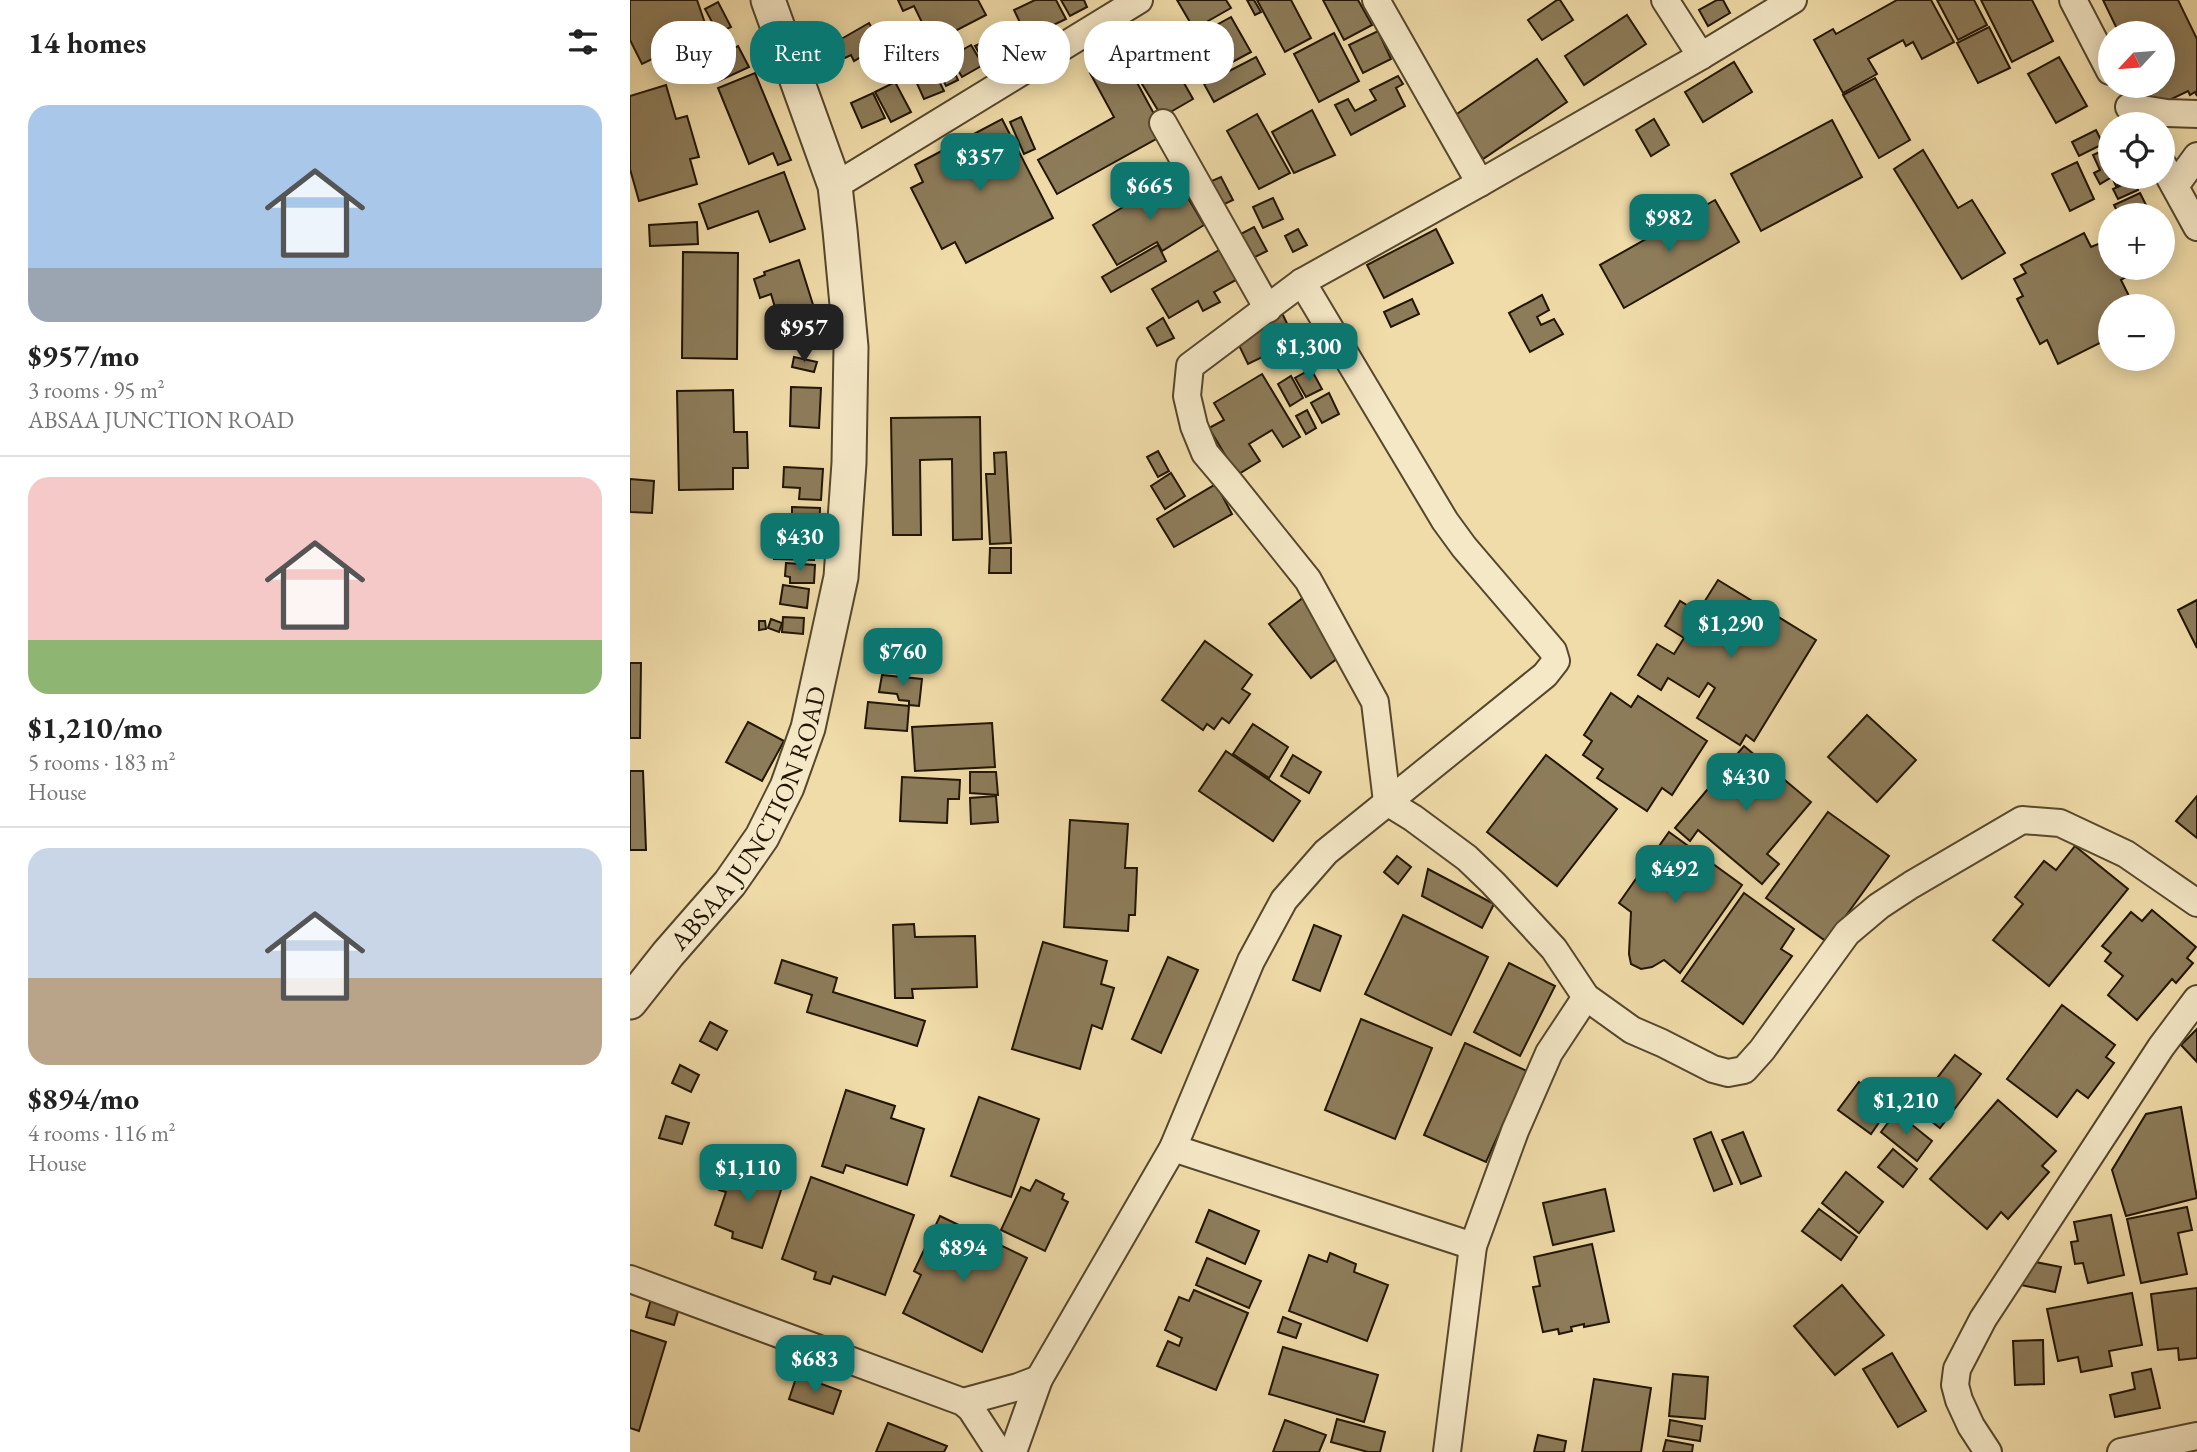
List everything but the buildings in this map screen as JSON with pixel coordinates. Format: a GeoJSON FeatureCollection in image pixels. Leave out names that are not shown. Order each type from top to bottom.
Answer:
{"type":"FeatureCollection","features":[{"type":"Feature","properties":{"kind":"street","name":"ABSAA JUNCTION ROAD"},"geometry":{"type":"LineString","coordinates":[[630,1002],[730,884],[762,836],[787,787],[808,728],[841,577],[849,463],[851,347],[835,186],[768,0]]}},
{"type":"Feature","properties":{"kind":"street"},"geometry":{"type":"LineString","coordinates":[[835,186],[1139,0]]}},
{"type":"Feature","properties":{"kind":"street"},"geometry":{"type":"LineString","coordinates":[[1376,0],[1480,183]]}},
{"type":"Feature","properties":{"kind":"street"},"geometry":{"type":"LineString","coordinates":[[1665,0],[1701,56]]}},
{"type":"Feature","properties":{"kind":"street"},"geometry":{"type":"LineString","coordinates":[[1387,802],[1375,702],[1308,580],[1205,453],[1187,396],[1190,366],[1302,282],[1480,183],[1793,0]]}},
{"type":"Feature","properties":{"kind":"street"},"geometry":{"type":"LineString","coordinates":[[2073,0],[2098,49]]}},
{"type":"Feature","properties":{"kind":"street"},"geometry":{"type":"LineString","coordinates":[[2129,106],[2167,113],[2197,114]]}},
{"type":"Feature","properties":{"kind":"street"},"geometry":{"type":"LineString","coordinates":[[1163,123],[1268,309]]}},
{"type":"Feature","properties":{"kind":"street"},"geometry":{"type":"LineString","coordinates":[[2175,171],[2197,156]]}},
{"type":"Feature","properties":{"kind":"street"},"geometry":{"type":"LineString","coordinates":[[2175,186],[2197,227]]}},
{"type":"Feature","properties":{"kind":"street"},"geometry":{"type":"LineString","coordinates":[[1013,1452],[1039,1379],[1173,1148],[1251,961],[1284,900],[1326,852],[1545,675],[1556,661],[1553,651],[1472,557],[1445,521],[1302,282]]}},
{"type":"Feature","properties":{"kind":"street"},"geometry":{"type":"LineString","coordinates":[[1387,802],[1467,858],[1493,883],[1554,949],[1586,997],[1632,1030],[1713,1069],[1728,1073],[1744,1070],[1762,1050],[1847,933],[1900,892],[2022,820],[2060,822],[2126,854],[2197,903]]}},
{"type":"Feature","properties":{"kind":"street"},"geometry":{"type":"LineString","coordinates":[[1447,1452],[1473,1246],[1515,1131],[1549,1053],[1586,997]]}},
{"type":"Feature","properties":{"kind":"street"},"geometry":{"type":"LineString","coordinates":[[1988,1452],[1959,1401],[1955,1385],[1957,1369],[2005,1284],[2161,1046],[2197,999]]}},
{"type":"Feature","properties":{"kind":"street"},"geometry":{"type":"LineString","coordinates":[[1173,1148],[1473,1246]]}},
{"type":"Feature","properties":{"kind":"street"},"geometry":{"type":"LineString","coordinates":[[630,1279],[963,1402],[971,1409],[999,1452]]}},
{"type":"Feature","properties":{"kind":"street"},"geometry":{"type":"LineString","coordinates":[[963,1402],[1039,1379]]}},
{"type":"Feature","properties":{"kind":"street"},"geometry":{"type":"LineString","coordinates":[[2121,1452],[2197,1436]]}}]}
